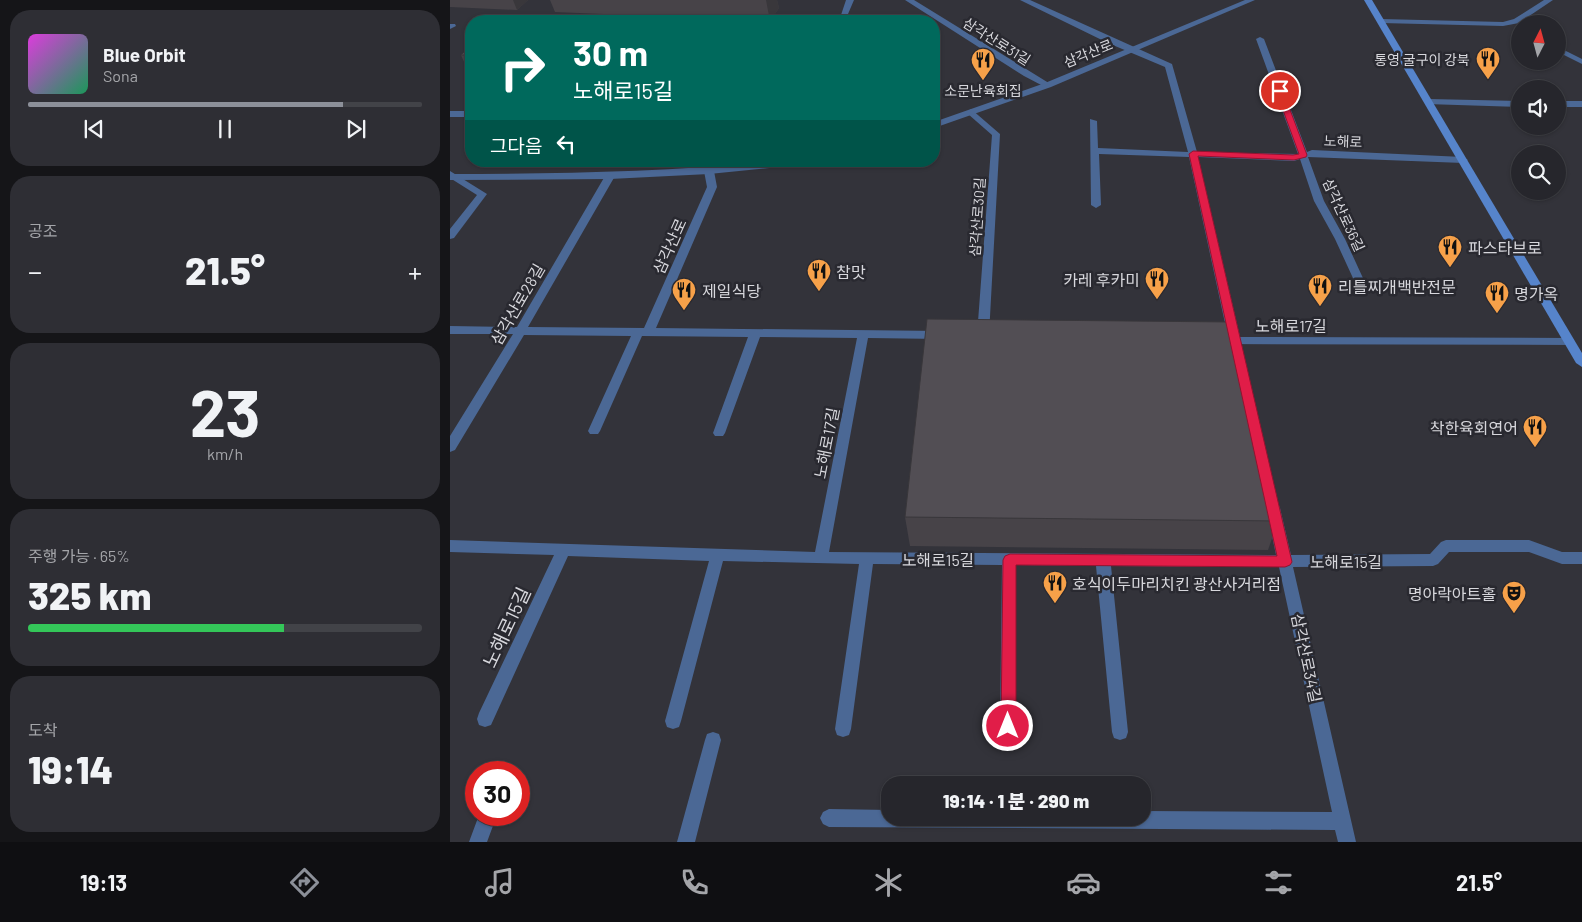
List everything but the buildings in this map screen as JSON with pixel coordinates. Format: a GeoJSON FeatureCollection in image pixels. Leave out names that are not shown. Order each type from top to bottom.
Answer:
{"type":"FeatureCollection","features":[{"type":"Feature","properties":{"kind":"main road"},"geometry":{"type":"LineString","coordinates":[[1368,0],[1582,363]]}},
{"type":"Feature","properties":{"kind":"street"},"geometry":{"type":"LineString","coordinates":[[844,15],[850,0]]}},
{"type":"Feature","properties":{"kind":"street","name":"삼각산로31길"},"geometry":{"type":"LineString","coordinates":[[908,0],[932,15]]}},
{"type":"Feature","properties":{"kind":"street"},"geometry":{"type":"LineString","coordinates":[[1024,0],[1169,66],[1193,154],[1236,346]]}},
{"type":"Feature","properties":{"kind":"street","name":"삼각산로"},"geometry":{"type":"LineString","coordinates":[[940,123],[1048,85],[1251,0]]}},
{"type":"Feature","properties":{"kind":"street"},"geometry":{"type":"LineString","coordinates":[[1381,21],[1510,23],[1549,0]]}},
{"type":"Feature","properties":{"kind":"street","name":"삼각산로31길"},"geometry":{"type":"LineString","coordinates":[[940,20],[1048,85]]}},
{"type":"Feature","properties":{"kind":"street","name":"삼각산로36길"},"geometry":{"type":"LineString","coordinates":[[1260,39],[1319,201],[1340,239],[1363,289]]}},
{"type":"Feature","properties":{"kind":"street"},"geometry":{"type":"LineString","coordinates":[[1566,53],[1582,62]]}},
{"type":"Feature","properties":{"kind":"street"},"geometry":{"type":"LineString","coordinates":[[1429,102],[1511,104]]}},
{"type":"Feature","properties":{"kind":"street"},"geometry":{"type":"LineString","coordinates":[[1578,104],[1582,114]]}},
{"type":"Feature","properties":{"kind":"street","name":"삼각산로30길"},"geometry":{"type":"LineString","coordinates":[[971,112],[996,134],[983,335]]}},
{"type":"Feature","properties":{"kind":"street"},"geometry":{"type":"LineString","coordinates":[[450,114],[465,114]]}},
{"type":"Feature","properties":{"kind":"street"},"geometry":{"type":"LineString","coordinates":[[1093,120],[1096,205]]}},
{"type":"Feature","properties":{"kind":"street","name":"노해로"},"geometry":{"type":"LineString","coordinates":[[1094,151],[1294,158],[1312,154],[1463,160]]}},
{"type":"Feature","properties":{"kind":"street"},"geometry":{"type":"LineString","coordinates":[[452,176],[610,176],[709,171],[741,167]]}},
{"type":"Feature","properties":{"kind":"street","name":"삼각산로"},"geometry":{"type":"LineString","coordinates":[[643,333],[712,187],[709,171]]}},
{"type":"Feature","properties":{"kind":"street"},"geometry":{"type":"LineString","coordinates":[[450,236],[482,194],[452,176]]}},
{"type":"Feature","properties":{"kind":"street","name":"삼각산로28길"},"geometry":{"type":"LineString","coordinates":[[450,447],[610,176]]}},
{"type":"Feature","properties":{"kind":"street"},"geometry":{"type":"LineString","coordinates":[[450,330],[953,335]]}},
{"type":"Feature","properties":{"kind":"street"},"geometry":{"type":"LineString","coordinates":[[594,430],[643,333]]}},
{"type":"Feature","properties":{"kind":"street"},"geometry":{"type":"LineString","coordinates":[[719,433],[755,334]]}},
{"type":"Feature","properties":{"kind":"street","name":"노해로17길"},"geometry":{"type":"LineString","coordinates":[[821,558],[863,334]]}},
{"type":"Feature","properties":{"kind":"street","name":"노해로17길"},"geometry":{"type":"LineString","coordinates":[[1205,340],[1236,346],[1569,342]]}},
{"type":"Feature","properties":{"kind":"street","name":"삼각산로34길"},"geometry":{"type":"LineString","coordinates":[[1270,494],[1347,842]]}},
{"type":"Feature","properties":{"kind":"street","name":"노해로15길"},"geometry":{"type":"LineString","coordinates":[[450,546],[866,559],[1285,562],[1433,560],[1446,546],[1529,546],[1562,558],[1582,558]]}},
{"type":"Feature","properties":{"kind":"street","name":"노해로15길"},"geometry":{"type":"LineString","coordinates":[[485,719],[563,551]]}},
{"type":"Feature","properties":{"kind":"street"},"geometry":{"type":"LineString","coordinates":[[673,722],[718,555]]}},
{"type":"Feature","properties":{"kind":"street"},"geometry":{"type":"LineString","coordinates":[[843,729],[866,559]]}},
{"type":"Feature","properties":{"kind":"street"},"geometry":{"type":"LineString","coordinates":[[1008,726],[1010,560]]}},
{"type":"Feature","properties":{"kind":"street"},"geometry":{"type":"LineString","coordinates":[[1103,560],[1120,732]]}},
{"type":"Feature","properties":{"kind":"street"},"geometry":{"type":"LineString","coordinates":[[686,842],[712,740]]}},
{"type":"Feature","properties":{"kind":"street"},"geometry":{"type":"LineString","coordinates":[[829,818],[1343,821]]}},
{"type":"Feature","properties":{"kind":"street"},"geometry":{"type":"LineString","coordinates":[[478,842],[484,826]]}},
{"type":"Feature","properties":{"kind":"place","name":"통영 굴구이 강북"},"geometry":{"type":"Point","coordinates":[1488,80]}},
{"type":"Feature","properties":{"kind":"place","name":"소문난육회집"},"geometry":{"type":"Point","coordinates":[983,81]}},
{"type":"Feature","properties":{"kind":"place","name":"파스타브로"},"geometry":{"type":"Point","coordinates":[1450,268]}},
{"type":"Feature","properties":{"kind":"place","name":"참맛"},"geometry":{"type":"Point","coordinates":[819,292]}},
{"type":"Feature","properties":{"kind":"place","name":"카레 후카미"},"geometry":{"type":"Point","coordinates":[1157,300]}},
{"type":"Feature","properties":{"kind":"place","name":"리틀찌개백반전문"},"geometry":{"type":"Point","coordinates":[1320,307]}},
{"type":"Feature","properties":{"kind":"place","name":"제일식당"},"geometry":{"type":"Point","coordinates":[684,311]}},
{"type":"Feature","properties":{"kind":"place","name":"명가옥"},"geometry":{"type":"Point","coordinates":[1497,314]}},
{"type":"Feature","properties":{"kind":"place","name":"착한육회연어"},"geometry":{"type":"Point","coordinates":[1535,448]}},
{"type":"Feature","properties":{"kind":"place","name":"호식이두마리치킨 광산사거리점"},"geometry":{"type":"Point","coordinates":[1055,604]}},
{"type":"Feature","properties":{"kind":"place","name":"명아락아트홀"},"geometry":{"type":"Point","coordinates":[1514,614]}},
{"type":"Feature","properties":{"kind":"route"},"geometry":{"type":"LineString","coordinates":[[1008,726],[1010,560],[1285,562],[1193,154],[1294,158],[1303,155],[1280,91]]}}]}
